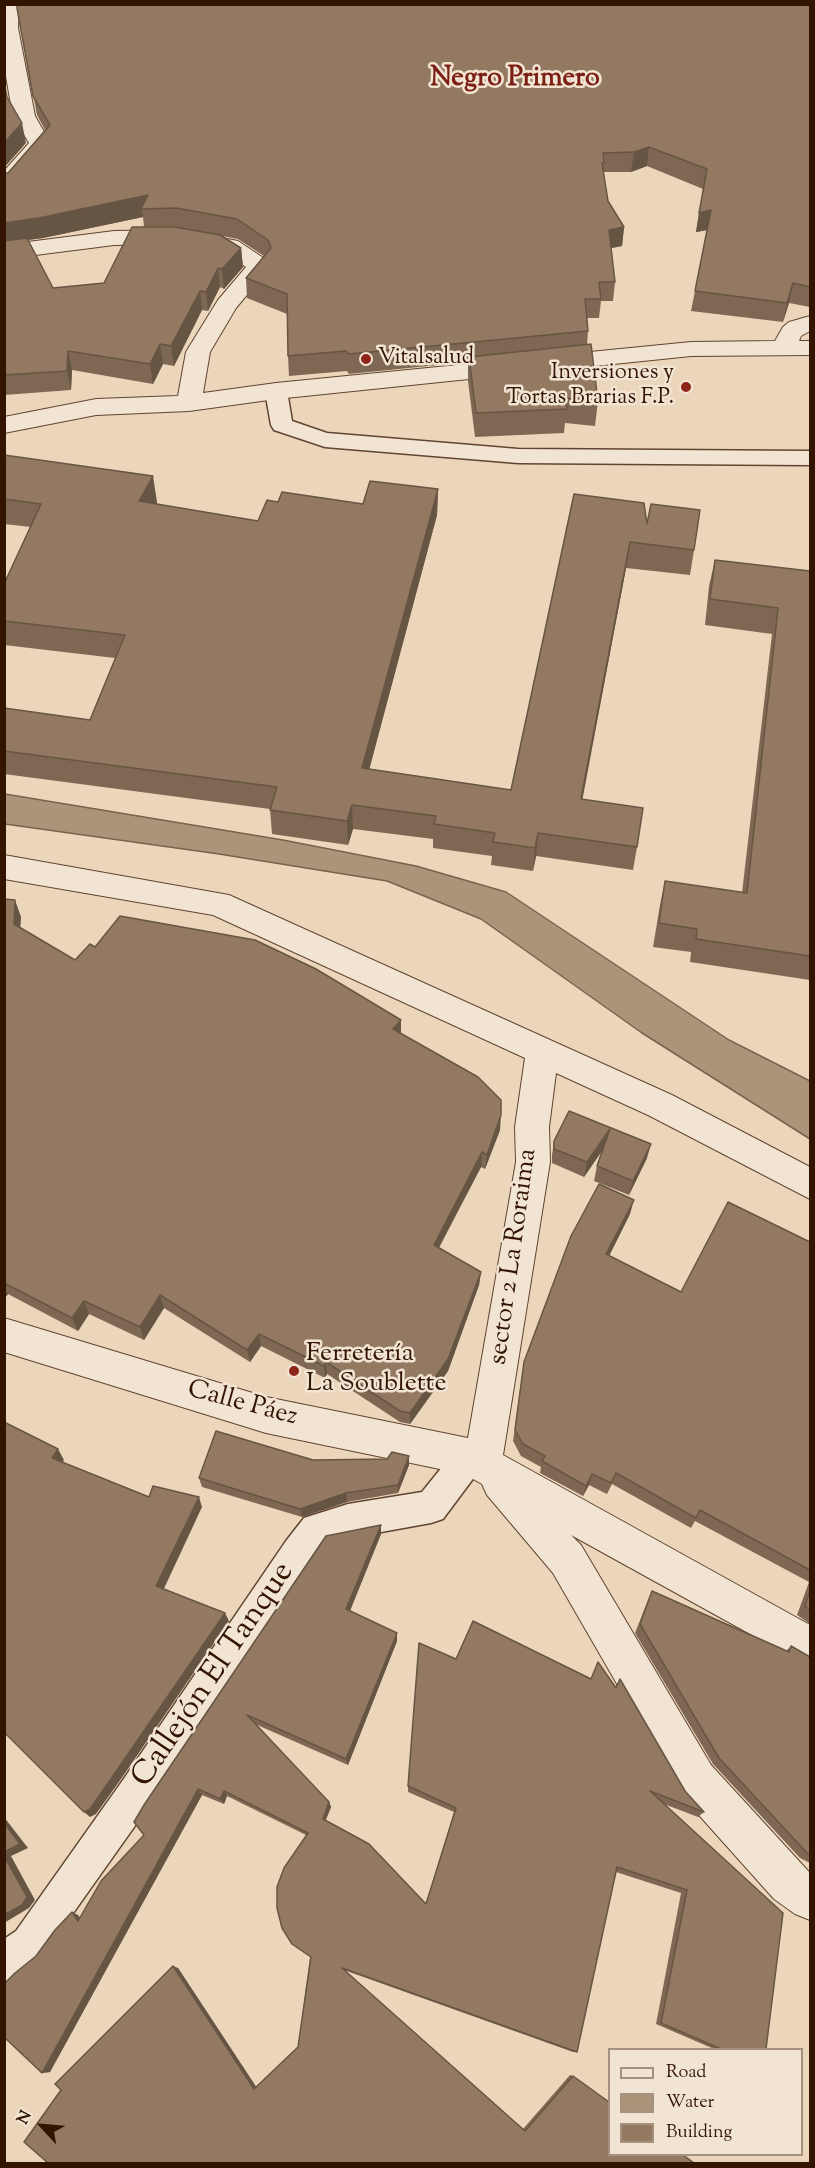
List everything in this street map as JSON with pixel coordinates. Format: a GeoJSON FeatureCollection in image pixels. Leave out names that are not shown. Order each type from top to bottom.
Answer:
{"type":"FeatureCollection","features":[{"type":"Feature","properties":{"kind":"street"},"geometry":{"type":"LineString","coordinates":[[4,185],[40,144],[24,116],[8,28],[9,4]]}},
{"type":"Feature","properties":{"kind":"street"},"geometry":{"type":"LineString","coordinates":[[4,252],[114,238],[178,237],[230,246],[260,266],[226,305],[198,352],[189,403]]}},
{"type":"Feature","properties":{"kind":"street"},"geometry":{"type":"LineString","coordinates":[[785,346],[791,332],[810,323]]}},
{"type":"Feature","properties":{"kind":"street"},"geometry":{"type":"LineString","coordinates":[[4,425],[96,407],[189,403],[276,390],[691,349],[785,346],[810,348]]}},
{"type":"Feature","properties":{"kind":"street"},"geometry":{"type":"LineString","coordinates":[[4,867],[218,904],[660,1105],[810,1184]]}},
{"type":"Feature","properties":{"kind":"street","name":"sector 2 La Roraima"},"geometry":{"type":"LineString","coordinates":[[476,1460],[533,1162],[532,1127],[542,1051]]}},
{"type":"Feature","properties":{"kind":"street","name":"Calle Páez"},"geometry":{"type":"LineString","coordinates":[[4,1335],[266,1415],[476,1460],[810,1647]]}},
{"type":"Feature","properties":{"kind":"street"},"geometry":{"type":"LineString","coordinates":[[476,1460],[567,1559],[696,1780],[789,1884],[810,1899]]}},
{"type":"Feature","properties":{"kind":"lane"},"geometry":{"type":"LineString","coordinates":[[276,390],[282,425],[325,440],[518,456],[810,458]]}},
{"type":"Feature","properties":{"kind":"lane","name":"Callejón El Tanque"},"geometry":{"type":"LineString","coordinates":[[4,1963],[29,1944],[136,1793],[298,1553],[316,1530],[348,1521],[431,1507],[476,1460]]}},
{"type":"Feature","properties":{"kind":"water"},"geometry":{"type":"Polygon","coordinates":[[[5,794],[283,840],[416,866],[506,892],[729,1040],[810,1081],[810,1139],[642,1033],[481,919],[387,881],[219,854],[5,824],[5,794]]]}},
{"type":"Feature","properties":{"kind":"building"},"geometry":{"type":"Polygon","coordinates":[[[17,4],[810,4],[810,287],[793,283],[787,303],[695,291],[711,210],[699,213],[707,169],[649,147],[634,152],[603,153],[604,162],[602,163],[608,201],[624,227],[609,230],[615,282],[599,282],[601,299],[585,299],[588,331],[349,354],[346,351],[288,356],[287,294],[246,278],[271,248],[268,240],[237,219],[176,208],[141,209],[148,195],[4,223],[4,173],[8,173],[50,125],[33,96],[17,4]]]}},
{"type":"Feature","properties":{"kind":"building"},"geometry":{"type":"Polygon","coordinates":[[[4,84],[7,97],[22,123],[4,143],[4,84]]]}},
{"type":"Feature","properties":{"kind":"building"},"geometry":{"type":"Polygon","coordinates":[[[132,227],[175,227],[220,235],[241,248],[222,269],[218,268],[206,292],[200,291],[171,346],[160,344],[150,364],[68,351],[67,371],[4,375],[4,241],[27,238],[53,288],[104,283],[132,227]]]}},
{"type":"Feature","properties":{"kind":"building"},"geometry":{"type":"Polygon","coordinates":[[[591,344],[598,401],[565,398],[567,409],[476,413],[469,357],[591,344]]]}},
{"type":"Feature","properties":{"kind":"building"},"geometry":{"type":"Polygon","coordinates":[[[4,455],[153,476],[139,501],[258,521],[267,500],[278,502],[282,492],[363,504],[370,481],[438,489],[362,768],[511,790],[574,494],[644,503],[647,524],[651,504],[700,510],[694,550],[630,542],[581,799],[643,808],[637,847],[538,833],[535,848],[493,842],[495,833],[434,824],[436,816],[352,805],[347,821],[270,810],[277,787],[4,751],[4,708],[90,720],[125,635],[4,621],[4,584],[41,504],[4,499],[4,455]]]}},
{"type":"Feature","properties":{"kind":"building"},"geometry":{"type":"Polygon","coordinates":[[[715,560],[810,571],[810,956],[696,939],[697,929],[659,923],[665,881],[747,893],[778,608],[710,599],[715,560]]]}},
{"type":"Feature","properties":{"kind":"building"},"geometry":{"type":"Polygon","coordinates":[[[4,899],[15,900],[14,924],[75,960],[90,944],[95,947],[120,916],[255,940],[316,969],[401,1020],[393,1029],[478,1077],[501,1100],[501,1115],[487,1155],[482,1152],[434,1245],[481,1272],[448,1359],[410,1413],[400,1411],[326,1362],[324,1366],[259,1334],[247,1350],[160,1295],[140,1327],[84,1301],[72,1318],[4,1283],[4,899]]]}},
{"type":"Feature","properties":{"kind":"building"},"geometry":{"type":"Polygon","coordinates":[[[569,1111],[651,1144],[633,1181],[597,1166],[610,1129],[587,1162],[554,1149],[554,1141],[569,1111]]]}},
{"type":"Feature","properties":{"kind":"building"},"geometry":{"type":"Polygon","coordinates":[[[599,1184],[634,1200],[606,1254],[681,1292],[728,1202],[810,1242],[810,1570],[700,1510],[696,1518],[616,1473],[611,1483],[592,1474],[586,1486],[542,1461],[545,1456],[523,1444],[515,1430],[524,1362],[571,1236],[599,1184]]]}},
{"type":"Feature","properties":{"kind":"building"},"geometry":{"type":"Polygon","coordinates":[[[4,1422],[58,1449],[52,1458],[149,1497],[153,1486],[199,1497],[156,1586],[225,1613],[90,1809],[84,1812],[4,1732],[4,1422]]]}},
{"type":"Feature","properties":{"kind":"building"},"geometry":{"type":"Polygon","coordinates":[[[216,1431],[313,1460],[387,1459],[392,1452],[409,1456],[398,1485],[346,1493],[300,1509],[199,1478],[216,1431]]]}},
{"type":"Feature","properties":{"kind":"building"},"geometry":{"type":"Polygon","coordinates":[[[381,1525],[346,1609],[397,1633],[346,1759],[247,1715],[329,1802],[323,1819],[369,1844],[426,1904],[456,1808],[408,1786],[419,1643],[456,1659],[473,1621],[591,1679],[598,1662],[616,1688],[620,1679],[685,1791],[704,1812],[650,1791],[783,1913],[766,2048],[719,2048],[661,2023],[687,1890],[617,1867],[577,2052],[342,1968],[525,2131],[573,2076],[608,2101],[608,2156],[685,2156],[694,2163],[48,2163],[24,2142],[61,2090],[55,2084],[173,1966],[254,2089],[298,2047],[311,1957],[292,1944],[282,1928],[277,1908],[277,1887],[284,1868],[308,1833],[224,1791],[220,1799],[198,1789],[42,2073],[4,2037],[4,1984],[36,1956],[72,1912],[78,1921],[101,1881],[144,1835],[134,1822],[144,1805],[326,1536],[381,1525]]]}},
{"type":"Feature","properties":{"kind":"building"},"geometry":{"type":"Polygon","coordinates":[[[810,1590],[810,1610],[805,1606],[810,1590]]]}},
{"type":"Feature","properties":{"kind":"building"},"geometry":{"type":"Polygon","coordinates":[[[652,1591],[789,1652],[791,1646],[810,1657],[810,1855],[719,1758],[640,1624],[652,1591]]]}},
{"type":"Feature","properties":{"kind":"building"},"geometry":{"type":"Polygon","coordinates":[[[4,1823],[20,1844],[4,1852],[4,1823]]]}},
{"type":"Feature","properties":{"kind":"building"},"geometry":{"type":"Polygon","coordinates":[[[4,1856],[27,1897],[22,1905],[4,1915],[4,1856]]]}},
{"type":"Feature","properties":{"kind":"place","name":"Vitalsalud"},"geometry":{"type":"Point","coordinates":[366,359]}},
{"type":"Feature","properties":{"kind":"place","name":"Inversiones y Tortas Brarias F.P."},"geometry":{"type":"Point","coordinates":[686,387]}},
{"type":"Feature","properties":{"kind":"place","name":"Ferretería La Soublette"},"geometry":{"type":"Point","coordinates":[294,1371]}},
{"type":"Feature","properties":{"kind":"district","name":"Negro Primero"},"geometry":{"type":"Point","coordinates":[515,80]}}]}
